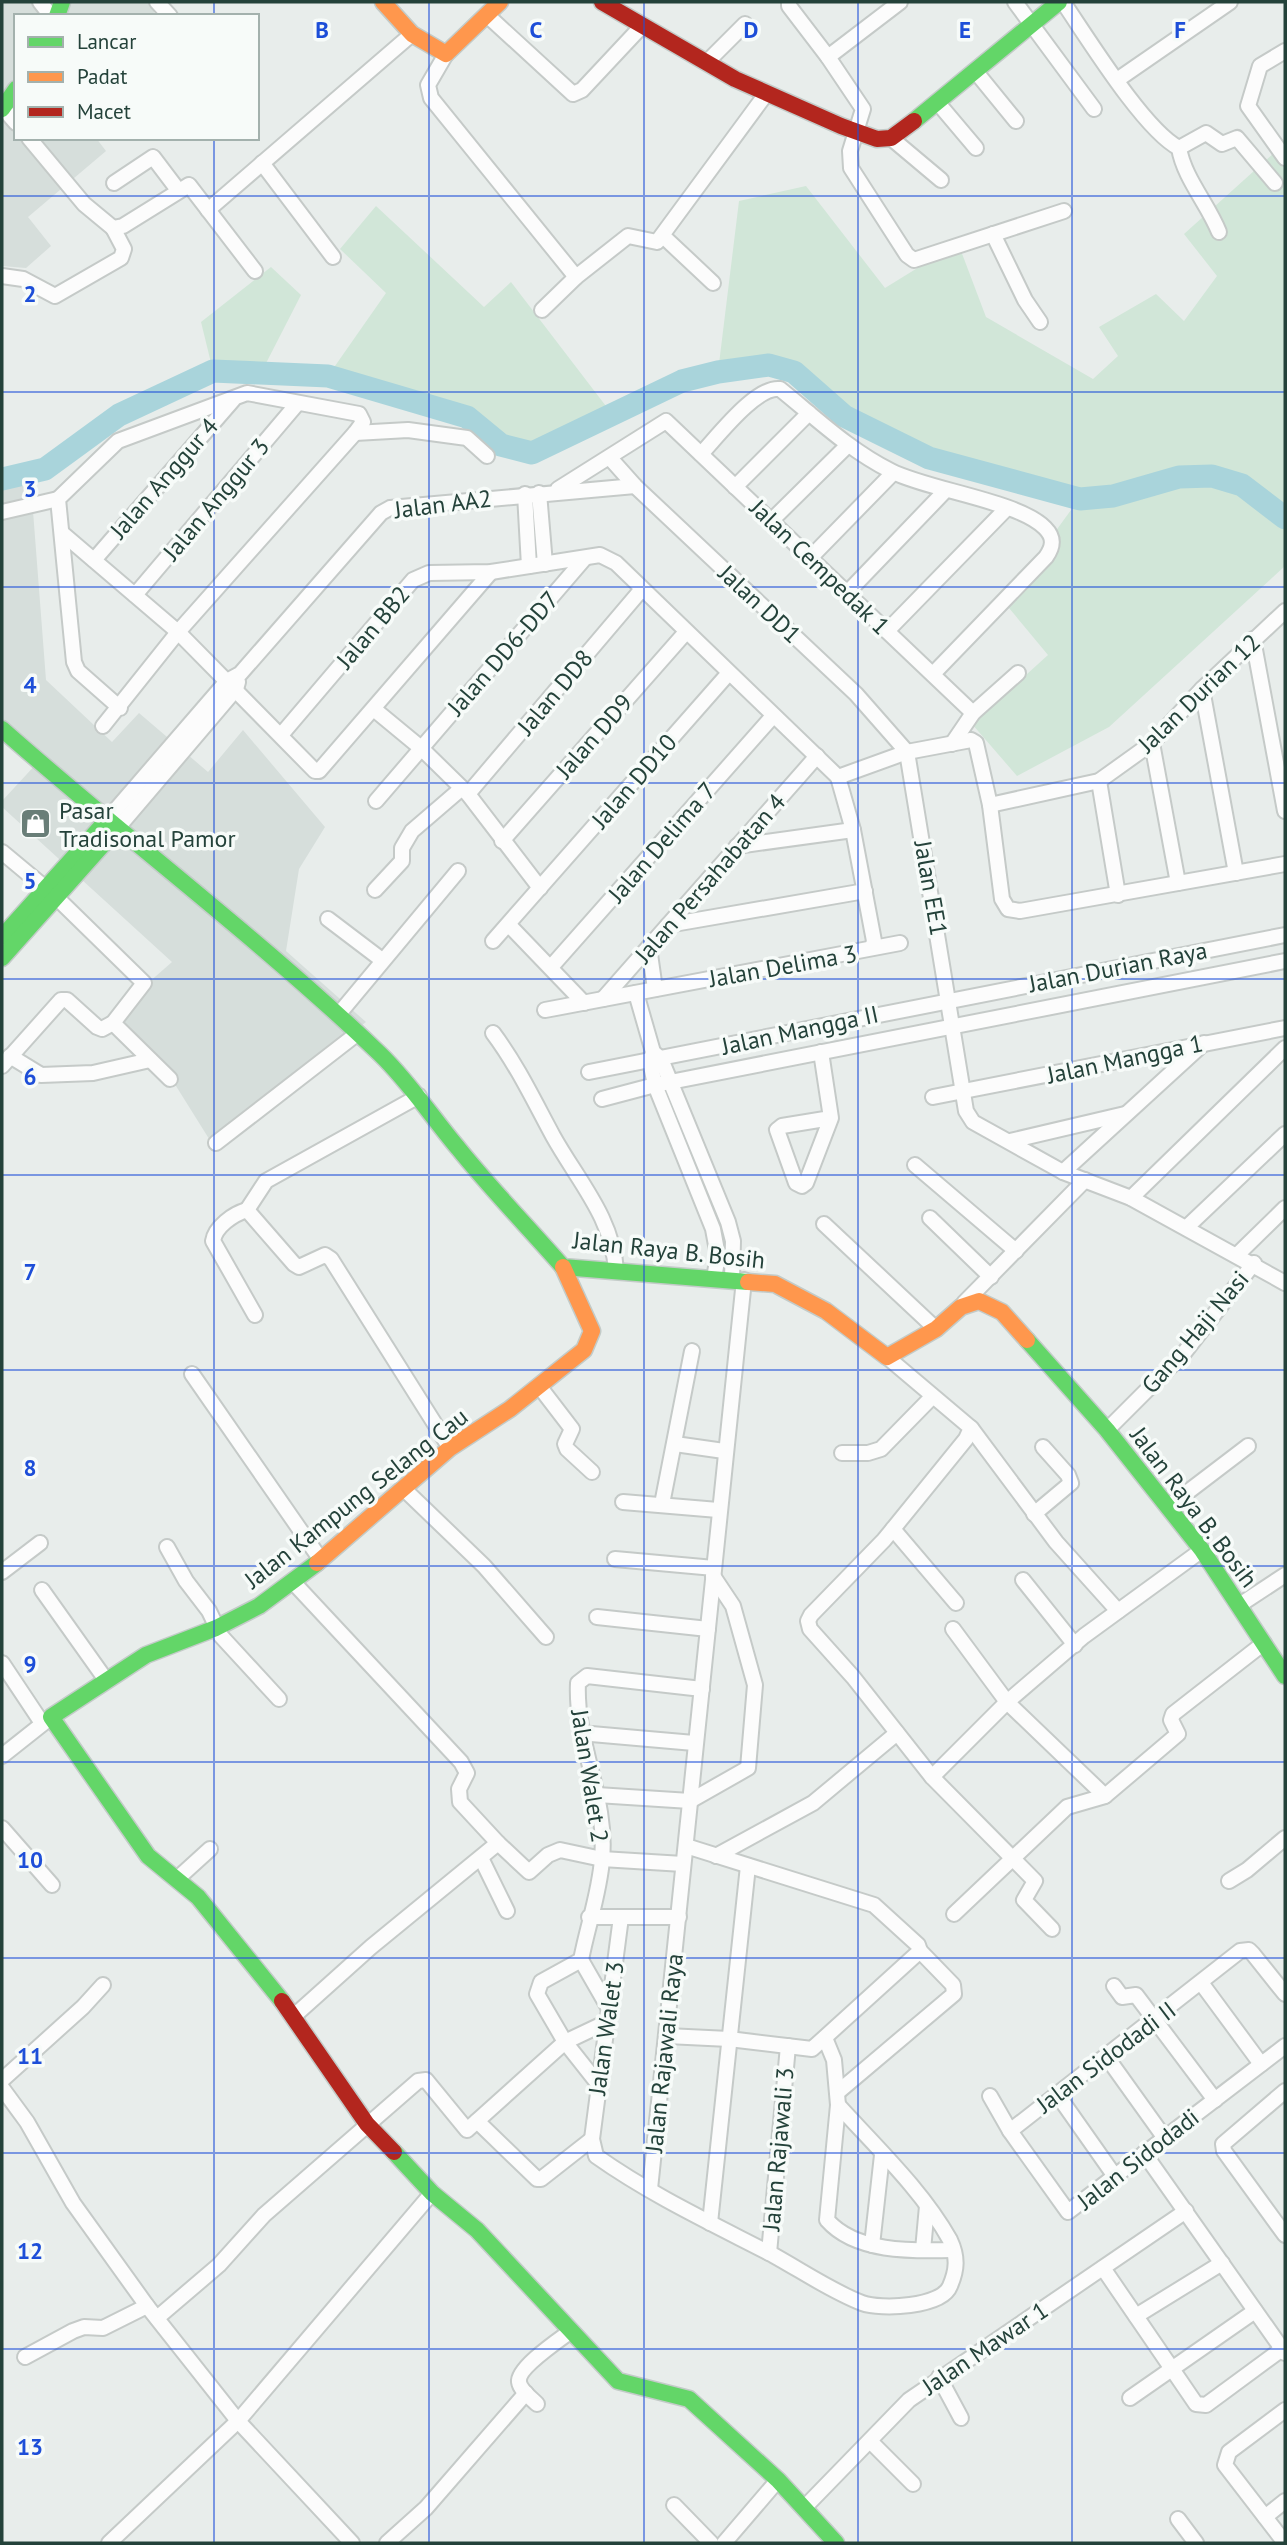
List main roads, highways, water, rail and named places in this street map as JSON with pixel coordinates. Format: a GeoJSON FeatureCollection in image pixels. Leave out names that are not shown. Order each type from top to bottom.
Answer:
{"type":"FeatureCollection","features":[{"type":"Feature","properties":{"kind":"waterway"},"geometry":{"type":"LineString","coordinates":[[2,479],[45,469],[119,415],[213,371],[328,376],[467,417],[501,445],[532,453],[682,381],[718,372],[769,365],[794,372],[844,416],[929,458],[1080,499],[1113,496],[1179,477],[1212,476],[1242,485],[1285,518]]}},
{"type":"Feature","properties":{"kind":"place","name":"Pasar Tradisonal Pamor"},"geometry":{"type":"Point","coordinates":[36,824]}}]}
